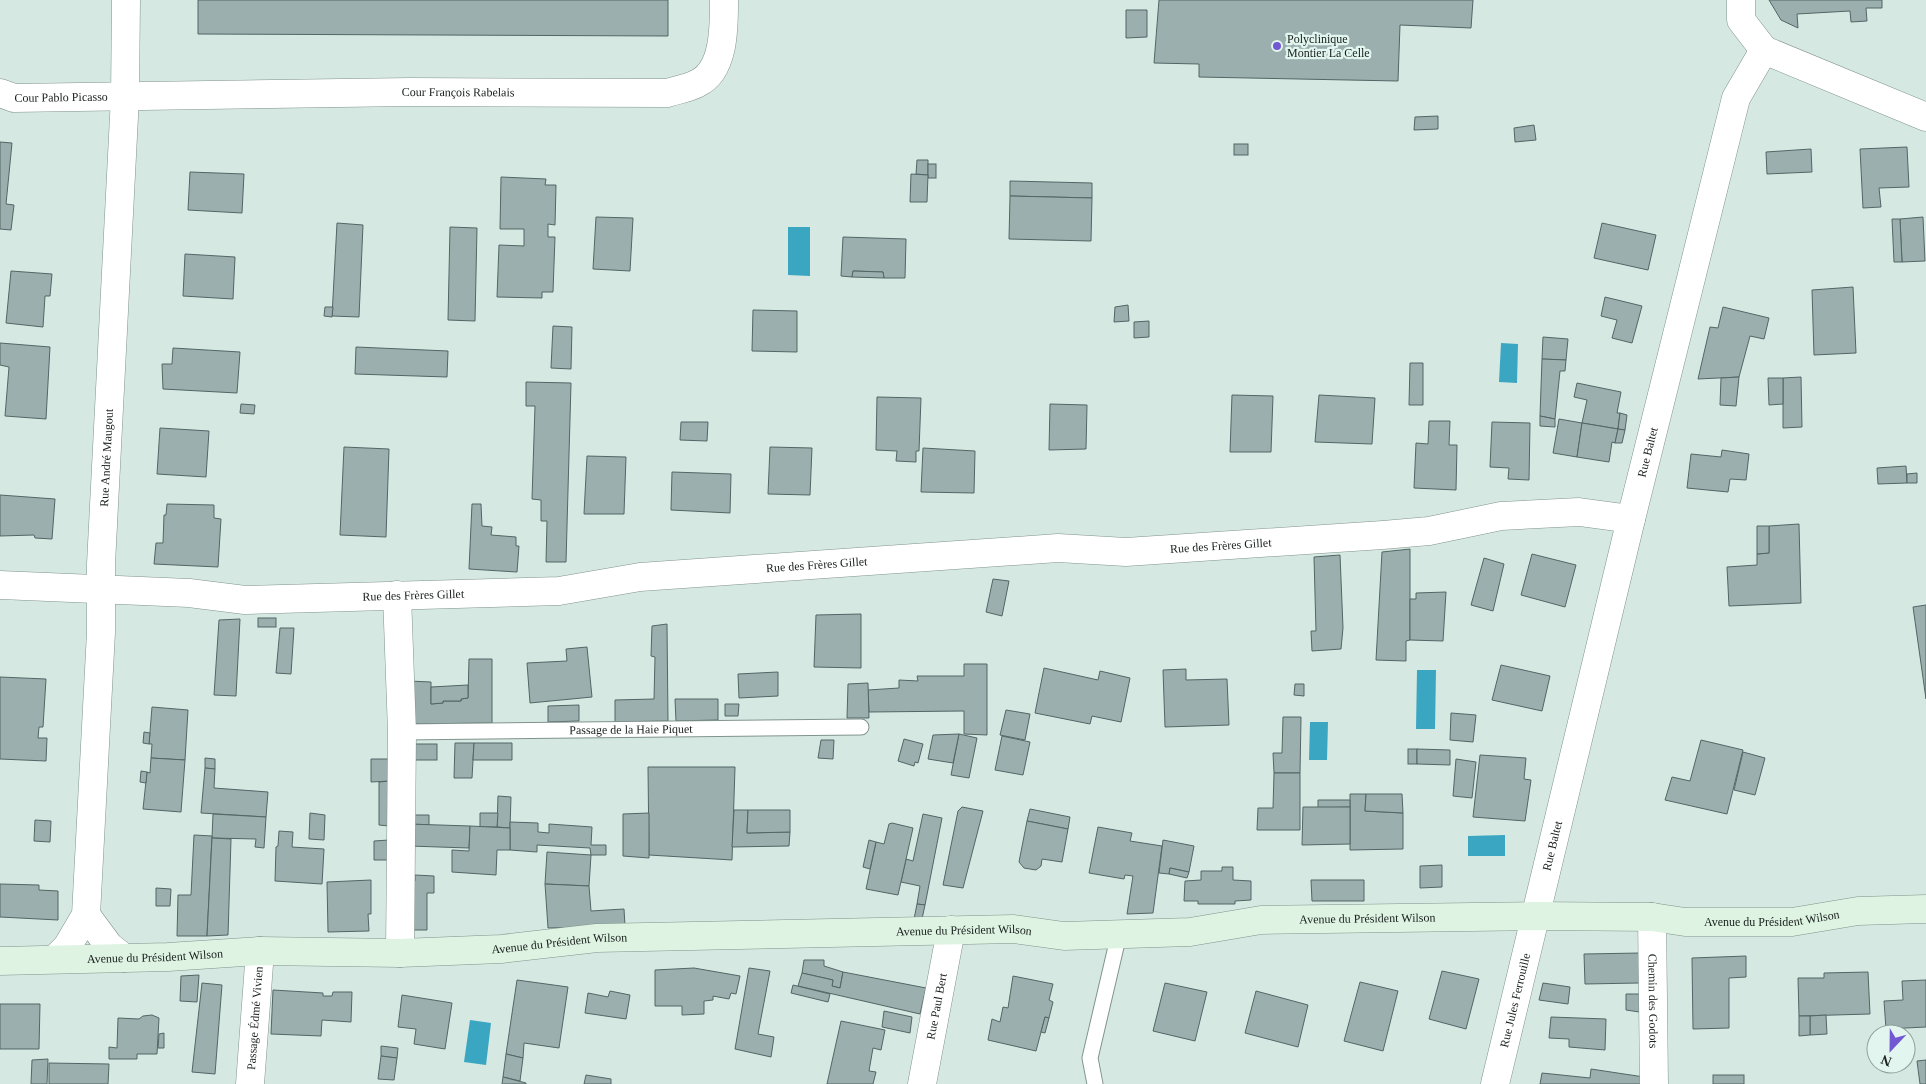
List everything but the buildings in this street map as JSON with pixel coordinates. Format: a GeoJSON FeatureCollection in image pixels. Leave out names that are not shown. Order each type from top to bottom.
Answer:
{"type":"FeatureCollection","features":[{"type":"Feature","properties":{"kind":"street","name":"Rue André Maugout"},"geometry":{"type":"LineString","coordinates":[[56,959],[67,947],[86,915],[101,632],[101,590],[125,97],[126,0]]}},
{"type":"Feature","properties":{"kind":"street","name":"Cour François Rabelais"},"geometry":{"type":"LineString","coordinates":[[125,97],[410,92],[668,93],[699,83],[716,64],[725,29],[724,0]]}},
{"type":"Feature","properties":{"kind":"street"},"geometry":{"type":"LineString","coordinates":[[1741,0],[1741,20],[1764,50],[1926,117]]}},
{"type":"Feature","properties":{"kind":"street","name":"Rue Baltet"},"geometry":{"type":"LineString","coordinates":[[1536,916],[1631,519],[1736,98],[1764,50]]}},
{"type":"Feature","properties":{"kind":"street","name":"Cour Pablo Picasso"},"geometry":{"type":"LineString","coordinates":[[0,92],[14,98],[125,97]]}},
{"type":"Feature","properties":{"kind":"street","name":"Rue des Frères Gillet"},"geometry":{"type":"LineString","coordinates":[[0,585],[189,593],[245,600],[397,594],[559,591],[640,577],[1058,548],[1126,552],[1384,535],[1430,531],[1501,516],[1579,512],[1631,519]]}},
{"type":"Feature","properties":{"kind":"street"},"geometry":{"type":"LineString","coordinates":[[397,594],[402,732],[400,953]]}},
{"type":"Feature","properties":{"kind":"street","name":"Avenue du Président Wilson"},"geometry":{"type":"LineString","coordinates":[[0,961],[124,958],[260,951],[400,953],[501,949],[597,938],[1014,929],[1064,936],[1190,932],[1261,920],[1536,916],[1652,917],[1685,922],[1792,922],[1858,911],[1926,909]]}},
{"type":"Feature","properties":{"kind":"street"},"geometry":{"type":"LineString","coordinates":[[86,915],[109,946],[124,958]]}},
{"type":"Feature","properties":{"kind":"street","name":"Rue Jules Ferrouille"},"geometry":{"type":"LineString","coordinates":[[1495,1084],[1536,916]]}},
{"type":"Feature","properties":{"kind":"street","name":"Chemin des Godots"},"geometry":{"type":"LineString","coordinates":[[1652,917],[1654,1084]]}},
{"type":"Feature","properties":{"kind":"street","name":"Rue Paul Bert"},"geometry":{"type":"LineString","coordinates":[[922,1084],[951,930]]}},
{"type":"Feature","properties":{"kind":"street","name":"Passage Édmé Vivien"},"geometry":{"type":"LineString","coordinates":[[250,1084],[260,951]]}},
{"type":"Feature","properties":{"kind":"lane","name":"Passage de la Haie Piquet"},"geometry":{"type":"LineString","coordinates":[[402,732],[861,727]]}},
{"type":"Feature","properties":{"kind":"lane"},"geometry":{"type":"LineString","coordinates":[[1095,1084],[1090,1058],[1119,934]]}},
{"type":"Feature","properties":{"kind":"water"},"geometry":{"type":"Polygon","coordinates":[[[788,227],[810,227],[810,276],[788,275],[788,227]]]}},
{"type":"Feature","properties":{"kind":"water"},"geometry":{"type":"Polygon","coordinates":[[[1501,343],[1518,344],[1517,383],[1499,382],[1501,343]]]}},
{"type":"Feature","properties":{"kind":"water"},"geometry":{"type":"Polygon","coordinates":[[[1417,670],[1436,670],[1435,729],[1416,729],[1417,670]]]}},
{"type":"Feature","properties":{"kind":"water"},"geometry":{"type":"Polygon","coordinates":[[[1310,722],[1328,722],[1327,760],[1309,760],[1310,722]]]}},
{"type":"Feature","properties":{"kind":"water"},"geometry":{"type":"Polygon","coordinates":[[[1505,835],[1505,856],[1468,856],[1468,836],[1505,835]]]}},
{"type":"Feature","properties":{"kind":"water"},"geometry":{"type":"Polygon","coordinates":[[[470,1020],[491,1023],[486,1065],[464,1062],[470,1020]]]}},
{"type":"Feature","properties":{"kind":"place","name":"Polyclinique Montier La Celle"},"geometry":{"type":"Point","coordinates":[1277,46]}}]}
